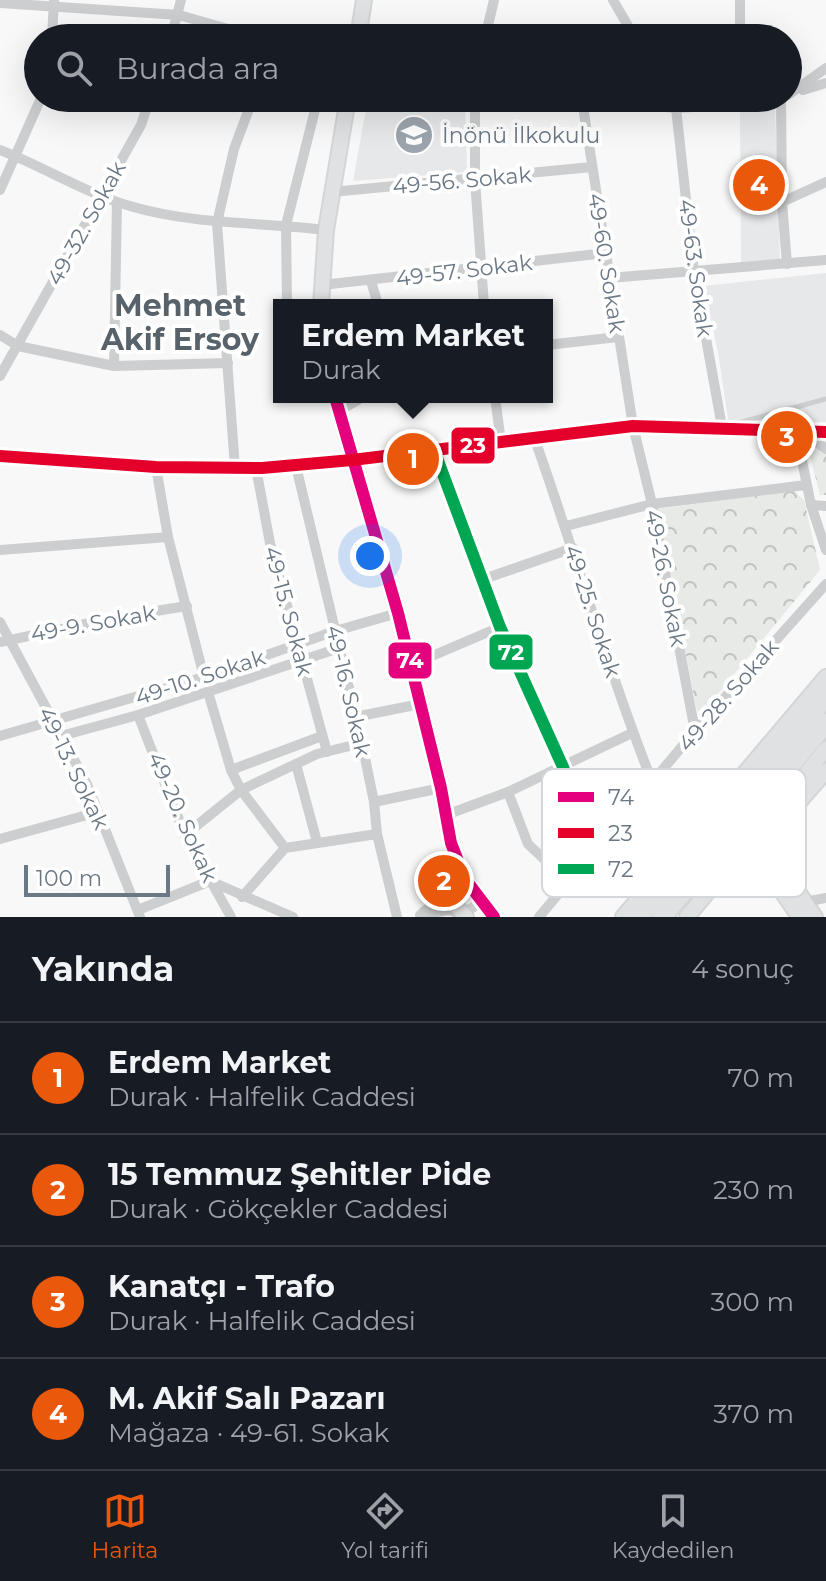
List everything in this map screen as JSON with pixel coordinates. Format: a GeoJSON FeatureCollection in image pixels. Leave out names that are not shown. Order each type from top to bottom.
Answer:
{"type":"FeatureCollection","features":[{"type":"Feature","properties":{"kind":"highway"},"geometry":{"type":"LineString","coordinates":[[765,769],[826,697]]}},
{"type":"Feature","properties":{"kind":"highway"},"geometry":{"type":"LineString","coordinates":[[787,769],[826,723]]}},
{"type":"Feature","properties":{"kind":"highway"},"geometry":{"type":"LineString","coordinates":[[639,917],[656,897]]}},
{"type":"Feature","properties":{"kind":"highway"},"geometry":{"type":"LineString","coordinates":[[662,917],[679,897]]}},
{"type":"Feature","properties":{"kind":"main road"},"geometry":{"type":"LineString","coordinates":[[360,24],[364,0]]}},
{"type":"Feature","properties":{"kind":"main road"},"geometry":{"type":"LineString","coordinates":[[321,299],[326,230],[346,112]]}},
{"type":"Feature","properties":{"kind":"main road"},"geometry":{"type":"LineString","coordinates":[[337,404],[398,613],[441,788],[451,843],[454,904],[465,916]]}},
{"type":"Feature","properties":{"kind":"main road"},"geometry":{"type":"LineString","coordinates":[[748,769],[826,677]]}},
{"type":"Feature","properties":{"kind":"main road"},"geometry":{"type":"LineString","coordinates":[[806,773],[826,749]]}},
{"type":"Feature","properties":{"kind":"main road"},"geometry":{"type":"LineString","coordinates":[[806,797],[826,771]]}},
{"type":"Feature","properties":{"kind":"main road"},"geometry":{"type":"LineString","coordinates":[[451,843],[470,886],[494,917]]}},
{"type":"Feature","properties":{"kind":"main road"},"geometry":{"type":"LineString","coordinates":[[623,917],[640,897]]}},
{"type":"Feature","properties":{"kind":"main road"},"geometry":{"type":"LineString","coordinates":[[687,917],[704,897]]}},
{"type":"Feature","properties":{"kind":"main road"},"geometry":{"type":"LineString","coordinates":[[787,897],[799,917]]}},
{"type":"Feature","properties":{"kind":"main road"},"geometry":{"type":"LineString","coordinates":[[801,897],[815,917]]}},
{"type":"Feature","properties":{"kind":"street"},"geometry":{"type":"LineString","coordinates":[[176,24],[181,0]]}},
{"type":"Feature","properties":{"kind":"street"},"geometry":{"type":"LineString","coordinates":[[488,24],[494,0]]}},
{"type":"Feature","properties":{"kind":"street"},"geometry":{"type":"LineString","coordinates":[[613,0],[627,24]]}},
{"type":"Feature","properties":{"kind":"street"},"geometry":{"type":"LineString","coordinates":[[741,24],[743,1]]}},
{"type":"Feature","properties":{"kind":"street"},"geometry":{"type":"LineString","coordinates":[[53,24],[54,2]]}},
{"type":"Feature","properties":{"kind":"street"},"geometry":{"type":"LineString","coordinates":[[0,3],[54,2],[179,15],[211,24]]}},
{"type":"Feature","properties":{"kind":"street"},"geometry":{"type":"LineString","coordinates":[[802,85],[826,68]]}},
{"type":"Feature","properties":{"kind":"street"},"geometry":{"type":"LineString","coordinates":[[802,91],[826,83]]}},
{"type":"Feature","properties":{"kind":"street"},"geometry":{"type":"LineString","coordinates":[[0,190],[35,112]]}},
{"type":"Feature","properties":{"kind":"street","name":"49-32. Sokak"},"geometry":{"type":"LineString","coordinates":[[0,376],[141,125],[145,112]]}},
{"type":"Feature","properties":{"kind":"street"},"geometry":{"type":"LineString","coordinates":[[235,468],[217,223],[234,149],[248,112]]}},
{"type":"Feature","properties":{"kind":"street"},"geometry":{"type":"LineString","coordinates":[[287,299],[286,225],[314,112]]}},
{"type":"Feature","properties":{"kind":"street"},"geometry":{"type":"LineString","coordinates":[[475,112],[475,180],[483,299]]}},
{"type":"Feature","properties":{"kind":"street","name":"49-60. Sokak"},"geometry":{"type":"LineString","coordinates":[[584,112],[633,426]]}},
{"type":"Feature","properties":{"kind":"street","name":"49-63. Sokak"},"geometry":{"type":"LineString","coordinates":[[674,112],[694,272],[722,427]]}},
{"type":"Feature","properties":{"kind":"street"},"geometry":{"type":"LineString","coordinates":[[785,112],[782,202],[787,264]]}},
{"type":"Feature","properties":{"kind":"street"},"geometry":{"type":"LineString","coordinates":[[0,150],[117,202],[217,223],[286,225],[326,230]]}},
{"type":"Feature","properties":{"kind":"street","name":"49-56. Sokak"},"geometry":{"type":"LineString","coordinates":[[332,192],[592,167]]}},
{"type":"Feature","properties":{"kind":"street"},"geometry":{"type":"LineString","coordinates":[[782,202],[826,182]]}},
{"type":"Feature","properties":{"kind":"street","name":"49-32. Sokak"},"geometry":{"type":"LineString","coordinates":[[114,366],[117,202]]}},
{"type":"Feature","properties":{"kind":"street","name":"49-57. Sokak"},"geometry":{"type":"LineString","coordinates":[[322,285],[606,253]]}},
{"type":"Feature","properties":{"kind":"street"},"geometry":{"type":"LineString","coordinates":[[609,278],[826,260]]}},
{"type":"Feature","properties":{"kind":"street"},"geometry":{"type":"LineString","coordinates":[[371,281],[376,299]]}},
{"type":"Feature","properties":{"kind":"street"},"geometry":{"type":"LineString","coordinates":[[0,335],[18,346],[114,366],[228,363]]}},
{"type":"Feature","properties":{"kind":"street"},"geometry":{"type":"LineString","coordinates":[[553,344],[618,337]]}},
{"type":"Feature","properties":{"kind":"street"},"geometry":{"type":"LineString","coordinates":[[496,403],[501,442]]}},
{"type":"Feature","properties":{"kind":"street"},"geometry":{"type":"LineString","coordinates":[[0,456],[156,467],[256,468],[352,460],[633,426],[826,432]]}},
{"type":"Feature","properties":{"kind":"street","name":"49-26. Sokak"},"geometry":{"type":"LineString","coordinates":[[633,426],[652,504],[695,731]]}},
{"type":"Feature","properties":{"kind":"street"},"geometry":{"type":"LineString","coordinates":[[799,431],[826,449]]}},
{"type":"Feature","properties":{"kind":"street"},"geometry":{"type":"LineString","coordinates":[[799,431],[806,485],[826,550]]}},
{"type":"Feature","properties":{"kind":"street","name":"49-25. Sokak"},"geometry":{"type":"LineString","coordinates":[[534,437],[566,526],[632,733],[647,769]]}},
{"type":"Feature","properties":{"kind":"street"},"geometry":{"type":"LineString","coordinates":[[434,450],[500,627],[563,767]]}},
{"type":"Feature","properties":{"kind":"street","name":"49-16. Sokak"},"geometry":{"type":"LineString","coordinates":[[296,466],[362,743],[377,834],[397,917]]}},
{"type":"Feature","properties":{"kind":"street"},"geometry":{"type":"LineString","coordinates":[[156,467],[168,537],[204,677]]}},
{"type":"Feature","properties":{"kind":"street","name":"49-15. Sokak"},"geometry":{"type":"LineString","coordinates":[[256,468],[270,543],[327,752]]}},
{"type":"Feature","properties":{"kind":"street"},"geometry":{"type":"LineString","coordinates":[[566,526],[652,504],[806,485]]}},
{"type":"Feature","properties":{"kind":"street"},"geometry":{"type":"LineString","coordinates":[[811,505],[826,506]]}},
{"type":"Feature","properties":{"kind":"street"},"geometry":{"type":"LineString","coordinates":[[0,550],[168,537]]}},
{"type":"Feature","properties":{"kind":"street"},"geometry":{"type":"LineString","coordinates":[[481,580],[573,548]]}},
{"type":"Feature","properties":{"kind":"street","name":"49-28. Sokak"},"geometry":{"type":"LineString","coordinates":[[665,769],[826,584]]}},
{"type":"Feature","properties":{"kind":"street","name":"49-9. Sokak"},"geometry":{"type":"LineString","coordinates":[[4,641],[187,606]]}},
{"type":"Feature","properties":{"kind":"street","name":"49-10. Sokak"},"geometry":{"type":"LineString","coordinates":[[0,736],[204,677],[335,631],[398,613]]}},
{"type":"Feature","properties":{"kind":"street","name":"49-13. Sokak"},"geometry":{"type":"LineString","coordinates":[[0,622],[4,641],[61,736],[98,812],[139,913]]}},
{"type":"Feature","properties":{"kind":"street"},"geometry":{"type":"LineString","coordinates":[[411,665],[500,627]]}},
{"type":"Feature","properties":{"kind":"street","name":"49-10. Sokak"},"geometry":{"type":"LineString","coordinates":[[61,736],[138,715],[339,648]]}},
{"type":"Feature","properties":{"kind":"street"},"geometry":{"type":"LineString","coordinates":[[208,692],[231,770],[241,790],[285,848]]}},
{"type":"Feature","properties":{"kind":"street"},"geometry":{"type":"LineString","coordinates":[[355,717],[420,704]]}},
{"type":"Feature","properties":{"kind":"street","name":"49-20. Sokak"},"geometry":{"type":"LineString","coordinates":[[138,715],[185,835],[231,917]]}},
{"type":"Feature","properties":{"kind":"street"},"geometry":{"type":"LineString","coordinates":[[559,769],[632,733]]}},
{"type":"Feature","properties":{"kind":"street"},"geometry":{"type":"LineString","coordinates":[[231,770],[322,736]]}},
{"type":"Feature","properties":{"kind":"street"},"geometry":{"type":"LineString","coordinates":[[185,835],[241,790],[296,764],[362,743]]}},
{"type":"Feature","properties":{"kind":"street"},"geometry":{"type":"LineString","coordinates":[[296,764],[317,842]]}},
{"type":"Feature","properties":{"kind":"street"},"geometry":{"type":"LineString","coordinates":[[446,815],[542,777]]}},
{"type":"Feature","properties":{"kind":"street"},"geometry":{"type":"LineString","coordinates":[[374,802],[441,788]]}},
{"type":"Feature","properties":{"kind":"street"},"geometry":{"type":"LineString","coordinates":[[508,792],[528,844],[542,857]]}},
{"type":"Feature","properties":{"kind":"street"},"geometry":{"type":"LineString","coordinates":[[0,839],[98,812]]}},
{"type":"Feature","properties":{"kind":"street"},"geometry":{"type":"LineString","coordinates":[[242,897],[285,848],[377,834]]}},
{"type":"Feature","properties":{"kind":"street"},"geometry":{"type":"LineString","coordinates":[[139,913],[210,881],[293,917]]}},
{"type":"Feature","properties":{"kind":"street"},"geometry":{"type":"LineString","coordinates":[[418,916],[445,896],[470,886]]}},
{"type":"Feature","properties":{"kind":"street","name":"49-28. Sokak"},"geometry":{"type":"LineString","coordinates":[[539,917],[557,897]]}},
{"type":"Feature","properties":{"kind":"street"},"geometry":{"type":"LineString","coordinates":[[804,902],[826,898]]}},
{"type":"Feature","properties":{"kind":"street"},"geometry":{"type":"LineString","coordinates":[[418,916],[448,910],[465,916],[481,902]]}},
{"type":"Feature","properties":{"kind":"lane"},"geometry":{"type":"LineString","coordinates":[[722,427],[826,399]]}},
{"type":"Feature","properties":{"kind":"shaded area","name":"İnönü İlkokulu"},"geometry":{"type":"Polygon","coordinates":[[[365,112],[465,112],[467,172],[353,181],[365,112]]]}},
{"type":"Feature","properties":{"kind":"shaded area"},"geometry":{"type":"Polygon","coordinates":[[[740,112],[775,112],[780,260],[741,264],[740,112]]]}},
{"type":"Feature","properties":{"kind":"shaded area"},"geometry":{"type":"Polygon","coordinates":[[[826,273],[826,422],[732,423],[728,419],[718,352],[703,286],[826,273]]]}},
{"type":"Feature","properties":{"kind":"green space"},"geometry":{"type":"Polygon","coordinates":[[[811,436],[826,436],[826,495],[820,495],[806,440],[811,436]]]}},
{"type":"Feature","properties":{"kind":"green space"},"geometry":{"type":"Polygon","coordinates":[[[794,491],[804,500],[820,570],[703,712],[697,711],[657,509],[794,491]]]}},
{"type":"Feature","properties":{"kind":"transit line","name":"74"},"geometry":{"type":"LineString","coordinates":[[337,403],[398,613],[441,788],[451,843],[465,879],[494,917]]}},
{"type":"Feature","properties":{"kind":"transit line","name":"23"},"geometry":{"type":"LineString","coordinates":[[0,456],[156,467],[262,468],[633,426],[826,432]]}},
{"type":"Feature","properties":{"kind":"transit line","name":"72"},"geometry":{"type":"LineString","coordinates":[[434,450],[500,627],[564,769]]}},
{"type":"Feature","properties":{"kind":"place","name":"İnönü İlkokulu"},"geometry":{"type":"Point","coordinates":[414,135]}},
{"type":"Feature","properties":{"kind":"place","name":"M. Akif Salı Pazarı"},"geometry":{"type":"Point","coordinates":[759,185]}},
{"type":"Feature","properties":{"kind":"place","name":"Kanatçı - Trafo"},"geometry":{"type":"Point","coordinates":[787,437]}},
{"type":"Feature","properties":{"kind":"place","name":"Erdem Market"},"geometry":{"type":"Point","coordinates":[413,459]}},
{"type":"Feature","properties":{"kind":"place","name":"15 Temmuz Şehitler Pide"},"geometry":{"type":"Point","coordinates":[444,881]}},
{"type":"Feature","properties":{"kind":"district","name":"Mehmet Akif Ersoy"},"geometry":{"type":"Point","coordinates":[180,323]}}]}
